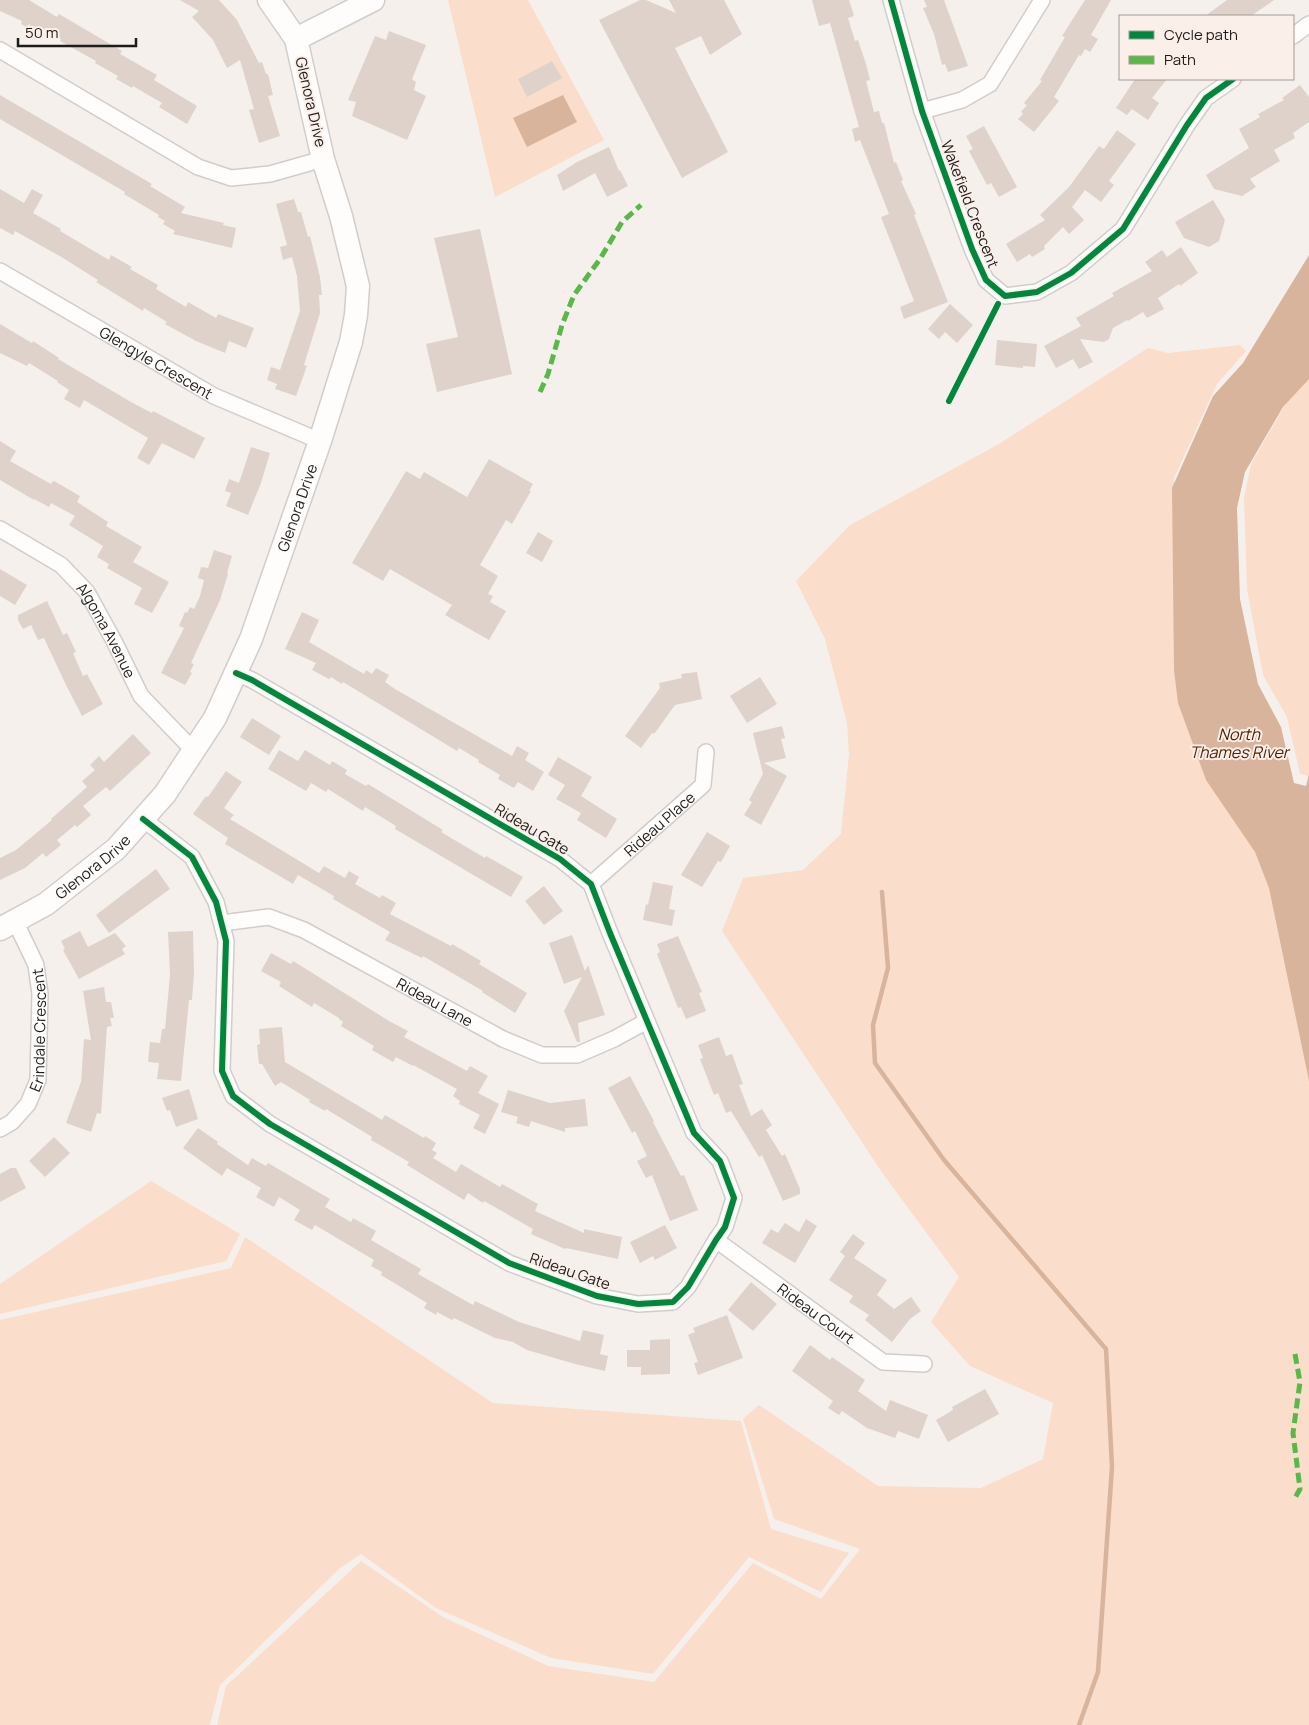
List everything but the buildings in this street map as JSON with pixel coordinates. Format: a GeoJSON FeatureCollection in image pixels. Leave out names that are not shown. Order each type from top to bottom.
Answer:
{"type":"FeatureCollection","features":[{"type":"Feature","properties":{"kind":"street","name":"Glenora Drive"},"geometry":{"type":"LineString","coordinates":[[7,925],[46,904],[116,849],[165,794],[215,718],[251,639],[320,441],[351,342],[356,315],[358,286],[341,216],[323,159],[296,39],[270,0]]}},
{"type":"Feature","properties":{"kind":"street"},"geometry":{"type":"LineString","coordinates":[[296,39],[373,0]]}},
{"type":"Feature","properties":{"kind":"street","name":"Wakefield Crescent"},"geometry":{"type":"LineString","coordinates":[[891,0],[922,111],[972,249],[986,280],[1005,296],[1037,292],[1046,287],[1071,272],[1123,229],[1187,124],[1206,98],[1232,80]]}},
{"type":"Feature","properties":{"kind":"street"},"geometry":{"type":"LineString","coordinates":[[922,111],[962,100],[990,84],[1042,0]]}},
{"type":"Feature","properties":{"kind":"street"},"geometry":{"type":"LineString","coordinates":[[1294,35],[1309,24]]}},
{"type":"Feature","properties":{"kind":"street"},"geometry":{"type":"LineString","coordinates":[[0,50],[198,167],[231,178],[270,174],[323,159]]}},
{"type":"Feature","properties":{"kind":"street","name":"Glengyle Crescent"},"geometry":{"type":"LineString","coordinates":[[0,271],[214,396],[320,441]]}},
{"type":"Feature","properties":{"kind":"street","name":"Algoma Avenue"},"geometry":{"type":"LineString","coordinates":[[0,529],[61,565],[87,592],[141,696],[194,751]]}},
{"type":"Feature","properties":{"kind":"street","name":"Rideau Gate"},"geometry":{"type":"LineString","coordinates":[[143,819],[192,857],[216,902],[226,941],[222,1071],[233,1096],[270,1124],[509,1263],[597,1296],[638,1304],[673,1302],[688,1287],[725,1227],[734,1198],[720,1161],[694,1133],[646,1021],[591,884],[560,859],[260,685],[236,673]]}},
{"type":"Feature","properties":{"kind":"street","name":"Rideau Place"},"geometry":{"type":"LineString","coordinates":[[591,884],[703,785],[706,752]]}},
{"type":"Feature","properties":{"kind":"street","name":"Rideau Lane"},"geometry":{"type":"LineString","coordinates":[[222,923],[269,917],[304,930],[503,1039],[542,1055],[577,1055],[614,1039],[646,1021]]}},
{"type":"Feature","properties":{"kind":"street","name":"Erindale Crescent"},"geometry":{"type":"LineString","coordinates":[[0,1129],[12,1122],[28,1104],[38,1080],[40,994],[36,965],[7,925]]}},
{"type":"Feature","properties":{"kind":"street","name":"Rideau Court"},"geometry":{"type":"LineString","coordinates":[[716,1240],[883,1362],[924,1364]]}},
{"type":"Feature","properties":{"kind":"shaded area"},"geometry":{"type":"Polygon","coordinates":[[[448,0],[528,0],[604,140],[495,197],[448,0]]]}},
{"type":"Feature","properties":{"kind":"shaded area"},"geometry":{"type":"Polygon","coordinates":[[[1240,345],[1246,351],[1217,384],[1174,478],[1178,660],[1259,844],[1309,1056],[1309,1725],[217,1725],[226,1686],[361,1561],[443,1617],[548,1666],[654,1682],[753,1563],[821,1599],[860,1549],[774,1519],[743,1419],[759,1405],[878,1486],[981,1488],[1043,1459],[1053,1403],[970,1366],[931,1322],[959,1277],[883,1174],[722,931],[743,878],[803,870],[841,834],[849,754],[847,723],[825,639],[796,581],[850,525],[999,444],[1148,348],[1168,353],[1240,345]]]}},
{"type":"Feature","properties":{"kind":"shaded area"},"geometry":{"type":"Polygon","coordinates":[[[1309,376],[1309,776],[1300,774],[1287,717],[1263,675],[1247,589],[1244,498],[1251,464],[1289,398],[1309,376]]]}},
{"type":"Feature","properties":{"kind":"shaded area"},"geometry":{"type":"Polygon","coordinates":[[[151,1181],[240,1234],[226,1261],[0,1314],[0,1284],[151,1181]]]}},
{"type":"Feature","properties":{"kind":"shaded area"},"geometry":{"type":"Polygon","coordinates":[[[245,1237],[493,1403],[741,1421],[771,1529],[849,1553],[821,1592],[749,1557],[653,1674],[551,1658],[436,1608],[361,1554],[340,1568],[220,1685],[210,1725],[0,1725],[0,1320],[231,1268],[245,1237]]]}},
{"type":"Feature","properties":{"kind":"water"},"geometry":{"type":"Polygon","coordinates":[[[563,95],[577,122],[527,147],[513,118],[563,95]]]}},
{"type":"Feature","properties":{"kind":"water","name":"North Thames River"},"geometry":{"type":"Polygon","coordinates":[[[1309,255],[1309,379],[1283,407],[1245,472],[1237,508],[1240,599],[1258,684],[1281,727],[1294,783],[1306,786],[1309,774],[1309,1081],[1269,888],[1255,852],[1206,780],[1178,703],[1174,670],[1172,488],[1213,396],[1243,363],[1309,255]]]}},
{"type":"Feature","properties":{"kind":"waterway"},"geometry":{"type":"LineString","coordinates":[[882,892],[888,968],[873,1025],[875,1063],[944,1160],[1106,1349],[1112,1467],[1098,1672],[1079,1725]]}},
{"type":"Feature","properties":{"kind":"marked path"},"geometry":{"type":"LineString","coordinates":[[540,392],[548,374],[562,325],[574,295],[600,259],[622,222],[641,205]]}},
{"type":"Feature","properties":{"kind":"marked path"},"geometry":{"type":"LineString","coordinates":[[1295,1354],[1300,1382],[1293,1433],[1300,1489],[1295,1498]]}},
{"type":"Feature","properties":{"kind":"cycle path"},"geometry":{"type":"LineString","coordinates":[[891,0],[922,111],[972,249],[986,280],[1005,296],[1037,292],[1071,273],[1123,229],[1187,125],[1206,98],[1232,80]]}},
{"type":"Feature","properties":{"kind":"cycle path"},"geometry":{"type":"LineString","coordinates":[[949,401],[998,304]]}},
{"type":"Feature","properties":{"kind":"cycle path"},"geometry":{"type":"LineString","coordinates":[[143,819],[192,857],[216,902],[226,941],[222,1071],[233,1096],[270,1124],[509,1263],[597,1296],[638,1304],[673,1302],[688,1287],[725,1227],[734,1198],[720,1161],[694,1133],[591,884],[560,859],[252,680],[236,673]]}}]}
